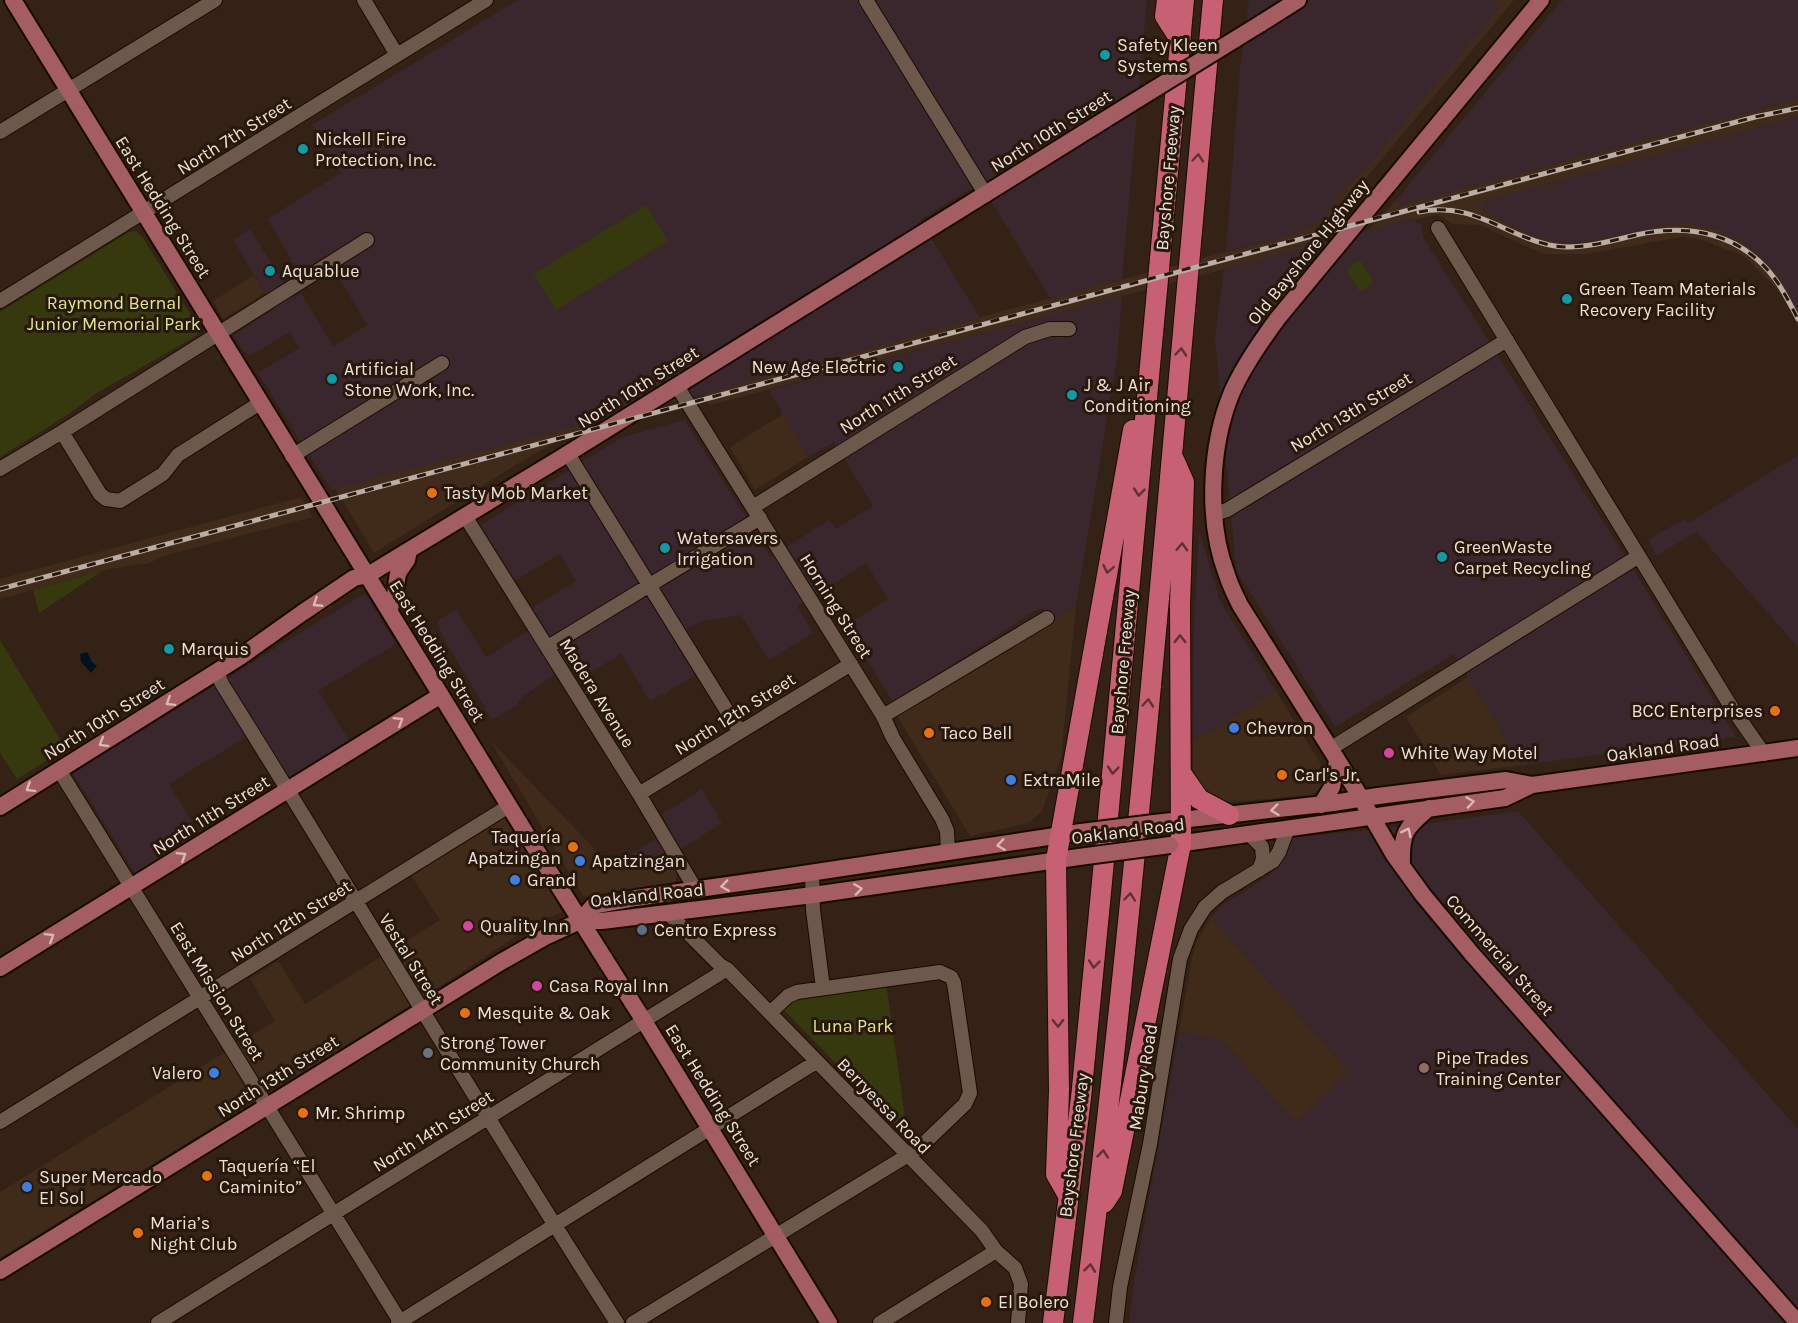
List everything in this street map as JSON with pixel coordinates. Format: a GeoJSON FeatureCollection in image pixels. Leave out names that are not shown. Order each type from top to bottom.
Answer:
{"type":"FeatureCollection","features":[{"type":"Feature","properties":{"kind":"highway"},"geometry":{"type":"LineString","coordinates":[[1167,0],[1166,16],[1181,41]]}},
{"type":"Feature","properties":{"kind":"highway","name":"Bayshore Freeway"},"geometry":{"type":"LineString","coordinates":[[1053,1323],[1069,1197],[1100,904],[1184,0]]}},
{"type":"Feature","properties":{"kind":"highway","name":"Bayshore Freeway"},"geometry":{"type":"LineString","coordinates":[[1083,1323],[1134,864],[1213,0]]}},
{"type":"Feature","properties":{"kind":"highway"},"geometry":{"type":"LineString","coordinates":[[1069,1197],[1056,1174],[1059,1091],[1056,860],[1133,428],[1149,392]]}},
{"type":"Feature","properties":{"kind":"highway"},"geometry":{"type":"LineString","coordinates":[[1097,1212],[1112,1191],[1176,844],[1181,773],[1180,605],[1184,482],[1171,452]]}},
{"type":"Feature","properties":{"kind":"highway"},"geometry":{"type":"LineString","coordinates":[[1181,773],[1199,799],[1228,815]]}},
{"type":"Feature","properties":{"kind":"main road","name":"East Hedding Street"},"geometry":{"type":"LineString","coordinates":[[13,0],[292,456],[368,575],[829,1323]]}},
{"type":"Feature","properties":{"kind":"main road","name":"North 10th Street"},"geometry":{"type":"LineString","coordinates":[[0,807],[217,672],[354,578],[368,575],[568,454],[1298,0]]}},
{"type":"Feature","properties":{"kind":"main road","name":"Old Bayshore Highway"},"geometry":{"type":"LineString","coordinates":[[1226,574],[1214,514],[1213,476],[1216,447],[1232,392],[1256,347],[1541,0]]}},
{"type":"Feature","properties":{"kind":"main road"},"geometry":{"type":"LineString","coordinates":[[389,611],[395,594],[398,573],[407,560],[410,550]]}},
{"type":"Feature","properties":{"kind":"main road","name":"Commercial Street"},"geometry":{"type":"LineString","coordinates":[[1226,574],[1240,605],[1256,632],[1394,855],[1423,895],[1472,954],[1798,1323]]}},
{"type":"Feature","properties":{"kind":"main road","name":"North 11th Street"},"geometry":{"type":"LineString","coordinates":[[0,968],[441,695]]}},
{"type":"Feature","properties":{"kind":"main road","name":"Oakland Road"},"geometry":{"type":"LineString","coordinates":[[580,921],[602,921],[813,896],[1056,860],[1250,835],[1507,797],[1532,786],[1798,748]]}},
{"type":"Feature","properties":{"kind":"main road"},"geometry":{"type":"LineString","coordinates":[[1321,805],[1332,787],[1334,755]]}},
{"type":"Feature","properties":{"kind":"main road","name":"Oakland Road"},"geometry":{"type":"LineString","coordinates":[[580,921],[593,906],[636,898],[1081,832],[1321,805],[1506,780],[1532,786]]}},
{"type":"Feature","properties":{"kind":"main road"},"geometry":{"type":"LineString","coordinates":[[1402,865],[1402,843],[1405,832],[1413,821],[1430,807]]}},
{"type":"Feature","properties":{"kind":"main road","name":"North 13th Street"},"geometry":{"type":"LineString","coordinates":[[0,1271],[422,1010],[545,937],[580,921]]}},
{"type":"Feature","properties":{"kind":"street"},"geometry":{"type":"LineString","coordinates":[[0,132],[215,0]]}},
{"type":"Feature","properties":{"kind":"street"},"geometry":{"type":"LineString","coordinates":[[364,0],[397,55]]}},
{"type":"Feature","properties":{"kind":"street","name":"North 7th Street"},"geometry":{"type":"LineString","coordinates":[[0,301],[486,0]]}},
{"type":"Feature","properties":{"kind":"street"},"geometry":{"type":"LineString","coordinates":[[866,0],[986,195]]}},
{"type":"Feature","properties":{"kind":"street"},"geometry":{"type":"LineString","coordinates":[[1438,228],[1730,705],[1764,754]]}},
{"type":"Feature","properties":{"kind":"street"},"geometry":{"type":"LineString","coordinates":[[0,469],[367,240]]}},
{"type":"Feature","properties":{"kind":"street","name":"North 11th Street"},"geometry":{"type":"LineString","coordinates":[[548,647],[649,584],[1025,337],[1050,329],[1069,329]]}},
{"type":"Feature","properties":{"kind":"street","name":"North 13th Street"},"geometry":{"type":"LineString","coordinates":[[1214,514],[1227,510],[1507,340]]}},
{"type":"Feature","properties":{"kind":"street"},"geometry":{"type":"LineString","coordinates":[[292,456],[442,363]]}},
{"type":"Feature","properties":{"kind":"street","name":"Horning Street"},"geometry":{"type":"LineString","coordinates":[[676,386],[883,716],[893,738],[942,819],[947,831],[948,853]]}},
{"type":"Feature","properties":{"kind":"street"},"geometry":{"type":"LineString","coordinates":[[62,432],[100,494],[106,500],[120,501],[163,474],[178,455],[260,403]]}},
{"type":"Feature","properties":{"kind":"street"},"geometry":{"type":"LineString","coordinates":[[568,454],[740,732]]}},
{"type":"Feature","properties":{"kind":"street","name":"Madera Avenue"},"geometry":{"type":"LineString","coordinates":[[465,516],[639,794],[696,890]]}},
{"type":"Feature","properties":{"kind":"street"},"geometry":{"type":"LineString","coordinates":[[1334,755],[1639,556]]}},
{"type":"Feature","properties":{"kind":"street"},"geometry":{"type":"LineString","coordinates":[[883,716],[1047,618]]}},
{"type":"Feature","properties":{"kind":"street","name":"North 12th Street"},"geometry":{"type":"LineString","coordinates":[[639,794],[851,664]]}},
{"type":"Feature","properties":{"kind":"street","name":"Vestal Street"},"geometry":{"type":"LineString","coordinates":[[217,672],[222,684],[554,1226],[617,1323]]}},
{"type":"Feature","properties":{"kind":"street","name":"East Mission Street"},"geometry":{"type":"LineString","coordinates":[[59,770],[400,1322]]}},
{"type":"Feature","properties":{"kind":"street","name":"North 12th Street"},"geometry":{"type":"LineString","coordinates":[[0,1122],[510,807]]}},
{"type":"Feature","properties":{"kind":"street","name":"Mabury Road"},"geometry":{"type":"LineString","coordinates":[[1116,1323],[1120,1287],[1150,1144],[1180,959],[1191,929],[1205,907],[1222,892],[1273,861],[1288,828]]}},
{"type":"Feature","properties":{"kind":"street"},"geometry":{"type":"LineString","coordinates":[[1250,835],[1262,847],[1263,859],[1259,870]]}},
{"type":"Feature","properties":{"kind":"street"},"geometry":{"type":"LineString","coordinates":[[812,873],[813,910],[823,988]]}},
{"type":"Feature","properties":{"kind":"street","name":"Berryessa Road"},"geometry":{"type":"LineString","coordinates":[[668,913],[720,965],[727,969],[982,1231],[996,1251],[1015,1268],[1021,1284],[1018,1323]]}},
{"type":"Feature","properties":{"kind":"street","name":"North 14th Street"},"geometry":{"type":"LineString","coordinates":[[158,1323],[727,969]]}},
{"type":"Feature","properties":{"kind":"street"},"geometry":{"type":"LineString","coordinates":[[633,1323],[918,1149],[965,1104],[970,1093],[954,983],[951,977],[940,972],[797,992],[788,996],[770,1013]]}},
{"type":"Feature","properties":{"kind":"street"},"geometry":{"type":"LineString","coordinates":[[400,1322],[816,1062]]}},
{"type":"Feature","properties":{"kind":"street"},"geometry":{"type":"LineString","coordinates":[[880,1323],[996,1251]]}},
{"type":"Feature","properties":{"kind":"shaded area"},"geometry":{"type":"Polygon","coordinates":[[[518,0],[1147,0],[1122,279],[1051,299],[980,183],[920,220],[980,318],[703,394],[331,490],[258,373],[299,348],[290,332],[248,357],[234,335],[275,309],[233,240],[250,229],[293,298],[301,293],[333,346],[367,325],[326,256],[299,272],[267,219],[341,173],[312,125],[518,0]]]}},
{"type":"Feature","properties":{"kind":"shaded area"},"geometry":{"type":"Polygon","coordinates":[[[1249,0],[1494,0],[1499,8],[1371,162],[1333,198],[1337,204],[1323,219],[1297,233],[1226,251],[1240,69],[1249,0]]]}},
{"type":"Feature","properties":{"kind":"shaded area"},"geometry":{"type":"Polygon","coordinates":[[[1494,0],[1514,0],[1328,224],[1323,243],[710,405],[703,394],[905,337],[1297,233],[1323,219],[1336,204],[1333,198],[1371,162],[1498,8],[1494,0]]]}},
{"type":"Feature","properties":{"kind":"shaded area"},"geometry":{"type":"Polygon","coordinates":[[[1562,0],[1798,0],[1798,99],[1401,205],[1396,200],[1562,0]]]}},
{"type":"Feature","properties":{"kind":"shaded area"},"geometry":{"type":"Polygon","coordinates":[[[1798,99],[1798,116],[1481,202],[1485,212],[1533,236],[1556,242],[1580,243],[1670,224],[1687,223],[1720,230],[1720,233],[1737,240],[1769,264],[1798,309],[1798,326],[1780,292],[1744,256],[1699,239],[1681,237],[1587,254],[1545,254],[1481,225],[1452,224],[1442,216],[1411,219],[1368,231],[1396,200],[1401,205],[1798,99]]]}},
{"type":"Feature","properties":{"kind":"shaded area"},"geometry":{"type":"Polygon","coordinates":[[[1798,116],[1798,309],[1769,264],[1737,240],[1720,233],[1720,230],[1687,223],[1670,224],[1580,243],[1556,242],[1533,236],[1485,212],[1481,202],[1798,116]]]}},
{"type":"Feature","properties":{"kind":"shaded area"},"geometry":{"type":"Polygon","coordinates":[[[1411,219],[1422,225],[1423,237],[1635,572],[1736,737],[1522,765],[1454,654],[1335,727],[1236,570],[1215,338],[1224,269],[1411,219]]]}},
{"type":"Feature","properties":{"kind":"shaded area"},"geometry":{"type":"Polygon","coordinates":[[[254,275],[265,293],[223,319],[213,301],[254,275]]]}},
{"type":"Feature","properties":{"kind":"shaded area"},"geometry":{"type":"Polygon","coordinates":[[[1122,297],[1117,358],[1076,606],[1050,623],[1042,608],[1034,611],[894,703],[845,626],[888,599],[866,563],[797,606],[813,633],[769,660],[741,615],[699,622],[672,638],[695,675],[666,693],[664,697],[662,694],[650,701],[621,654],[578,680],[569,665],[522,697],[519,704],[492,720],[443,637],[437,621],[456,609],[486,657],[539,624],[530,609],[576,581],[560,554],[513,582],[478,527],[622,437],[685,420],[771,557],[829,520],[836,529],[873,506],[834,442],[808,457],[769,390],[1122,297]]]}},
{"type":"Feature","properties":{"kind":"shaded area"},"geometry":{"type":"Polygon","coordinates":[[[783,414],[808,457],[755,490],[730,447],[783,414]]]}},
{"type":"Feature","properties":{"kind":"shaded area"},"geometry":{"type":"Polygon","coordinates":[[[583,424],[585,427],[527,458],[374,553],[335,488],[583,424]]]}},
{"type":"Feature","properties":{"kind":"shaded area"},"geometry":{"type":"Polygon","coordinates":[[[1798,455],[1798,647],[1696,532],[1656,556],[1649,539],[1684,519],[1689,523],[1798,455]]]}},
{"type":"Feature","properties":{"kind":"shaded area"},"geometry":{"type":"Polygon","coordinates":[[[301,497],[313,517],[163,556],[148,564],[102,571],[0,599],[0,579],[301,497]]]}},
{"type":"Feature","properties":{"kind":"shaded area"},"geometry":{"type":"Polygon","coordinates":[[[1199,531],[1220,601],[1276,691],[1193,742],[1194,627],[1199,531]]]}},
{"type":"Feature","properties":{"kind":"shaded area"},"geometry":{"type":"Polygon","coordinates":[[[365,593],[396,644],[318,691],[351,743],[278,789],[246,737],[169,784],[201,837],[137,876],[73,773],[365,593]]]}},
{"type":"Feature","properties":{"kind":"shaded area"},"geometry":{"type":"Polygon","coordinates":[[[1076,606],[1061,758],[1042,811],[1029,823],[970,836],[897,716],[1076,606]]]}},
{"type":"Feature","properties":{"kind":"shaded area"},"geometry":{"type":"Polygon","coordinates":[[[1468,677],[1522,765],[1441,775],[1406,717],[1468,677]]]}},
{"type":"Feature","properties":{"kind":"shaded area"},"geometry":{"type":"Polygon","coordinates":[[[1276,691],[1325,771],[1323,786],[1312,795],[1218,803],[1202,791],[1193,768],[1193,742],[1276,691]]]}},
{"type":"Feature","properties":{"kind":"shaded area"},"geometry":{"type":"Polygon","coordinates":[[[490,740],[612,867],[622,860],[632,869],[663,849],[676,872],[676,881],[668,886],[583,896],[490,740]]]}},
{"type":"Feature","properties":{"kind":"shaded area"},"geometry":{"type":"Polygon","coordinates":[[[702,789],[722,823],[683,848],[663,849],[631,869],[622,860],[670,830],[662,814],[702,789]]]}},
{"type":"Feature","properties":{"kind":"shaded area"},"geometry":{"type":"Polygon","coordinates":[[[1518,811],[1798,1129],[1798,1323],[1129,1323],[1134,1281],[1179,1032],[1222,1040],[1296,1124],[1349,1072],[1211,917],[1223,905],[1270,875],[1291,838],[1420,825],[1518,811]]]}},
{"type":"Feature","properties":{"kind":"shaded area"},"geometry":{"type":"Polygon","coordinates":[[[509,812],[562,912],[530,927],[421,999],[0,1258],[0,1192],[275,1021],[250,979],[278,961],[305,1004],[440,920],[411,875],[509,812]]]}},
{"type":"Feature","properties":{"kind":"shaded area"},"geometry":{"type":"Polygon","coordinates":[[[1211,917],[1349,1072],[1296,1124],[1222,1040],[1179,1032],[1192,958],[1197,941],[1211,917]]]}},
{"type":"Feature","properties":{"kind":"green space"},"geometry":{"type":"Polygon","coordinates":[[[646,205],[668,241],[556,310],[534,274],[646,205]]]}},
{"type":"Feature","properties":{"kind":"green space","name":"Raymond Bernal Junior Memorial Park"},"geometry":{"type":"Polygon","coordinates":[[[136,231],[143,238],[197,325],[198,333],[97,393],[66,416],[0,457],[0,312],[129,232],[136,231]]]}},
{"type":"Feature","properties":{"kind":"green space"},"geometry":{"type":"Polygon","coordinates":[[[1360,260],[1374,283],[1360,292],[1346,269],[1360,260]]]}},
{"type":"Feature","properties":{"kind":"green space"},"geometry":{"type":"Polygon","coordinates":[[[102,571],[39,613],[33,590],[102,571]]]}},
{"type":"Feature","properties":{"kind":"green space"},"geometry":{"type":"Polygon","coordinates":[[[0,640],[66,749],[17,779],[0,753],[0,640]]]}},
{"type":"Feature","properties":{"kind":"green space","name":"Luna Park"},"geometry":{"type":"Polygon","coordinates":[[[886,983],[908,1138],[782,1008],[792,998],[886,983]]]}},
{"type":"Feature","properties":{"kind":"water"},"geometry":{"type":"Polygon","coordinates":[[[87,652],[97,666],[91,673],[81,662],[80,654],[87,652]]]}},
{"type":"Feature","properties":{"kind":"railway"},"geometry":{"type":"LineString","coordinates":[[0,589],[1316,234],[1755,117],[1798,108]]}},
{"type":"Feature","properties":{"kind":"railway"},"geometry":{"type":"LineString","coordinates":[[1419,212],[1438,210],[1473,215],[1538,242],[1565,247],[1675,230],[1713,235],[1746,251],[1761,263],[1778,284],[1798,319]]}},
{"type":"Feature","properties":{"kind":"place","name":"Safety Kleen Systems"},"geometry":{"type":"Point","coordinates":[1105,55]}},
{"type":"Feature","properties":{"kind":"place","name":"Nickell Fire Protection, Inc."},"geometry":{"type":"Point","coordinates":[303,149]}},
{"type":"Feature","properties":{"kind":"place","name":"Aquablue"},"geometry":{"type":"Point","coordinates":[270,271]}},
{"type":"Feature","properties":{"kind":"place","name":"Green Team Materials Recovery Facility"},"geometry":{"type":"Point","coordinates":[1567,299]}},
{"type":"Feature","properties":{"kind":"place","name":"New Age Electric"},"geometry":{"type":"Point","coordinates":[898,367]}},
{"type":"Feature","properties":{"kind":"place","name":"Artificial Stone Work, Inc."},"geometry":{"type":"Point","coordinates":[332,379]}},
{"type":"Feature","properties":{"kind":"place","name":"J & J Air Conditioning"},"geometry":{"type":"Point","coordinates":[1072,395]}},
{"type":"Feature","properties":{"kind":"place","name":"Tasty Mob Market"},"geometry":{"type":"Point","coordinates":[432,493]}},
{"type":"Feature","properties":{"kind":"place","name":"Watersavers Irrigation"},"geometry":{"type":"Point","coordinates":[665,548]}},
{"type":"Feature","properties":{"kind":"place","name":"GreenWaste Carpet Recycling"},"geometry":{"type":"Point","coordinates":[1442,557]}},
{"type":"Feature","properties":{"kind":"place","name":"Marquis"},"geometry":{"type":"Point","coordinates":[169,649]}},
{"type":"Feature","properties":{"kind":"place","name":"BCC Enterprises"},"geometry":{"type":"Point","coordinates":[1775,711]}},
{"type":"Feature","properties":{"kind":"place","name":"Chevron"},"geometry":{"type":"Point","coordinates":[1234,728]}},
{"type":"Feature","properties":{"kind":"place","name":"Taco Bell"},"geometry":{"type":"Point","coordinates":[929,733]}},
{"type":"Feature","properties":{"kind":"place","name":"White Way Motel"},"geometry":{"type":"Point","coordinates":[1389,753]}},
{"type":"Feature","properties":{"kind":"place","name":"Carl's Jr."},"geometry":{"type":"Point","coordinates":[1282,775]}},
{"type":"Feature","properties":{"kind":"place","name":"ExtraMile"},"geometry":{"type":"Point","coordinates":[1011,780]}},
{"type":"Feature","properties":{"kind":"place","name":"Taquería Apatzingan"},"geometry":{"type":"Point","coordinates":[573,847]}},
{"type":"Feature","properties":{"kind":"place","name":"Apatzingan"},"geometry":{"type":"Point","coordinates":[580,861]}},
{"type":"Feature","properties":{"kind":"place","name":"Grand"},"geometry":{"type":"Point","coordinates":[515,880]}},
{"type":"Feature","properties":{"kind":"place","name":"Quality Inn"},"geometry":{"type":"Point","coordinates":[468,926]}},
{"type":"Feature","properties":{"kind":"place","name":"Centro Express"},"geometry":{"type":"Point","coordinates":[642,930]}},
{"type":"Feature","properties":{"kind":"place","name":"Casa Royal Inn"},"geometry":{"type":"Point","coordinates":[537,986]}},
{"type":"Feature","properties":{"kind":"place","name":"Mesquite & Oak"},"geometry":{"type":"Point","coordinates":[465,1013]}},
{"type":"Feature","properties":{"kind":"place","name":"Strong Tower Community Church"},"geometry":{"type":"Point","coordinates":[428,1053]}},
{"type":"Feature","properties":{"kind":"place","name":"Pipe Trades Training Center"},"geometry":{"type":"Point","coordinates":[1424,1068]}},
{"type":"Feature","properties":{"kind":"place","name":"Valero"},"geometry":{"type":"Point","coordinates":[214,1073]}},
{"type":"Feature","properties":{"kind":"place","name":"Mr. Shrimp"},"geometry":{"type":"Point","coordinates":[303,1113]}},
{"type":"Feature","properties":{"kind":"place","name":"Taquería “El Caminito”"},"geometry":{"type":"Point","coordinates":[207,1176]}},
{"type":"Feature","properties":{"kind":"place","name":"Super Mercado El Sol"},"geometry":{"type":"Point","coordinates":[27,1187]}},
{"type":"Feature","properties":{"kind":"place","name":"Maria’s Night Club"},"geometry":{"type":"Point","coordinates":[138,1233]}},
{"type":"Feature","properties":{"kind":"place","name":"El Bolero"},"geometry":{"type":"Point","coordinates":[986,1302]}}]}
